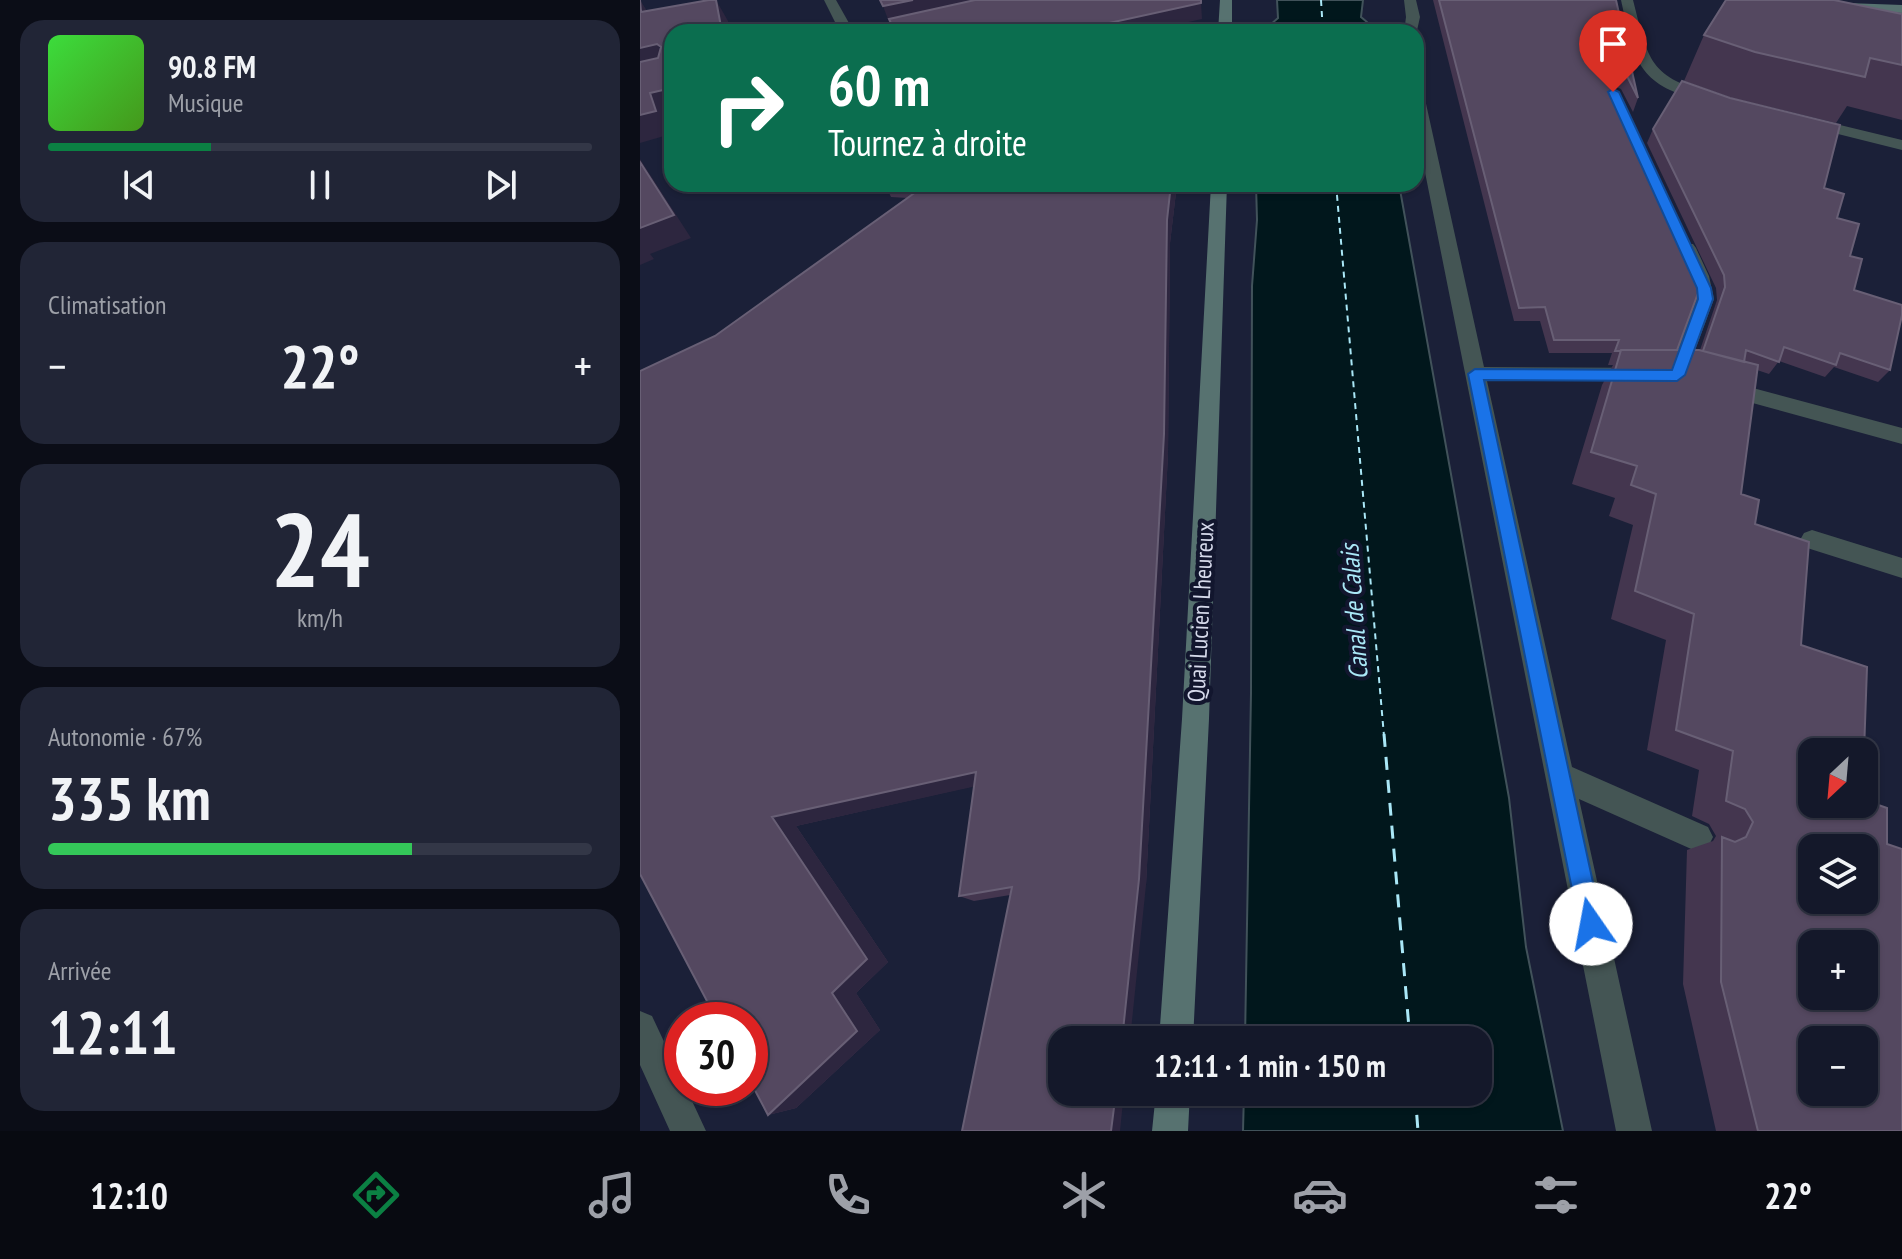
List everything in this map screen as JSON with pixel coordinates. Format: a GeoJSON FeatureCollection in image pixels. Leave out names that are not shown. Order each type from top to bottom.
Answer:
{"type":"FeatureCollection","features":[{"type":"Feature","properties":{"kind":"street"},"geometry":{"type":"LineString","coordinates":[[830,0],[843,24]]}},
{"type":"Feature","properties":{"kind":"street"},"geometry":{"type":"LineString","coordinates":[[1225,24],[1226,0]]}},
{"type":"Feature","properties":{"kind":"street"},"geometry":{"type":"LineString","coordinates":[[1410,0],[1412,24]]}},
{"type":"Feature","properties":{"kind":"street"},"geometry":{"type":"LineString","coordinates":[[1627,0],[1641,60],[1648,71],[1668,84],[1720,100]]}},
{"type":"Feature","properties":{"kind":"street"},"geometry":{"type":"LineString","coordinates":[[1767,0],[1902,9]]}},
{"type":"Feature","properties":{"kind":"street"},"geometry":{"type":"LineString","coordinates":[[913,24],[932,20]]}},
{"type":"Feature","properties":{"kind":"street"},"geometry":{"type":"LineString","coordinates":[[1796,119],[1902,145]]}},
{"type":"Feature","properties":{"kind":"street"},"geometry":{"type":"LineString","coordinates":[[1424,129],[1634,1131]]}},
{"type":"Feature","properties":{"kind":"street","name":"Quai Lucien Lheureux"},"geometry":{"type":"LineString","coordinates":[[1177,1026],[1200,635],[1219,192]]}},
{"type":"Feature","properties":{"kind":"street"},"geometry":{"type":"LineString","coordinates":[[1680,233],[1700,276],[1705,299],[1692,379]]}},
{"type":"Feature","properties":{"kind":"street"},"geometry":{"type":"LineString","coordinates":[[1475,374],[1692,379],[1902,436]]}},
{"type":"Feature","properties":{"kind":"street"},"geometry":{"type":"LineString","coordinates":[[1812,540],[1902,568]]}},
{"type":"Feature","properties":{"kind":"street"},"geometry":{"type":"LineString","coordinates":[[1559,776],[1698,837]]}},
{"type":"Feature","properties":{"kind":"street"},"geometry":{"type":"LineString","coordinates":[[640,1028],[688,1131]]}},
{"type":"Feature","properties":{"kind":"street"},"geometry":{"type":"LineString","coordinates":[[1170,1131],[1172,1106]]}},
{"type":"Feature","properties":{"kind":"water"},"geometry":{"type":"Polygon","coordinates":[[[1277,0],[1363,0],[1361,17],[1368,24],[1271,24],[1278,18],[1277,0]]]}},
{"type":"Feature","properties":{"kind":"water","name":"Canal de Calais"},"geometry":{"type":"Polygon","coordinates":[[[1256,192],[1400,192],[1509,798],[1526,947],[1563,1131],[1243,1131],[1244,1106],[1492,1106],[1492,1026],[1245,1026],[1251,693],[1252,286],[1256,192]]]}},
{"type":"Feature","properties":{"kind":"building"},"geometry":{"type":"Polygon","coordinates":[[[640,0],[641,12],[716,0],[720,24],[664,24],[664,90],[650,93],[656,111],[640,115],[640,62],[658,58],[661,47],[657,44],[640,48],[640,0]]]}},
{"type":"Feature","properties":{"kind":"building"},"geometry":{"type":"Polygon","coordinates":[[[880,0],[913,0],[883,6],[880,0]]]}},
{"type":"Feature","properties":{"kind":"building"},"geometry":{"type":"Polygon","coordinates":[[[975,0],[1201,0],[1201,3],[1105,24],[891,24],[889,19],[975,0]]]}},
{"type":"Feature","properties":{"kind":"building"},"geometry":{"type":"Polygon","coordinates":[[[1439,0],[1616,0],[1638,98],[1627,76],[1617,72],[1608,80],[1700,275],[1701,285],[1677,350],[1615,351],[1619,340],[1554,340],[1545,307],[1519,308],[1439,0]]]}},
{"type":"Feature","properties":{"kind":"building"},"geometry":{"type":"Polygon","coordinates":[[[1726,0],[1834,0],[1902,14],[1902,65],[1870,58],[1865,77],[1755,52],[1704,35],[1726,0]]]}},
{"type":"Feature","properties":{"kind":"building"},"geometry":{"type":"Polygon","coordinates":[[[1682,81],[1730,98],[1840,125],[1824,188],[1844,194],[1837,218],[1859,224],[1850,256],[1862,259],[1854,290],[1902,305],[1890,370],[1840,353],[1836,365],[1784,347],[1779,362],[1746,350],[1744,362],[1703,351],[1725,287],[1724,275],[1653,129],[1682,81]]]}},
{"type":"Feature","properties":{"kind":"building"},"geometry":{"type":"Polygon","coordinates":[[[640,162],[674,215],[640,228],[640,162]]]}},
{"type":"Feature","properties":{"kind":"building"},"geometry":{"type":"Polygon","coordinates":[[[916,192],[1170,192],[1167,220],[1164,434],[1139,879],[1123,1026],[1048,1026],[1048,1106],[1114,1106],[1111,1131],[962,1131],[1012,887],[959,896],[976,772],[772,817],[867,959],[832,993],[857,1031],[768,1115],[763,1106],[768,1106],[768,1002],[708,1002],[640,874],[640,371],[715,336],[916,192]]]}},
{"type":"Feature","properties":{"kind":"building"},"geometry":{"type":"Polygon","coordinates":[[[1621,350],[1699,350],[1758,365],[1741,494],[1759,500],[1755,524],[1809,542],[1801,645],[1867,667],[1864,738],[1798,738],[1798,818],[1878,818],[1878,805],[1887,808],[1887,844],[1902,849],[1902,1131],[1758,1131],[1721,982],[1722,837],[1735,842],[1746,837],[1753,822],[1745,809],[1726,801],[1733,751],[1676,730],[1694,614],[1635,591],[1656,494],[1631,485],[1637,466],[1591,452],[1621,350]]]}},
{"type":"Feature","properties":{"kind":"ferry route"},"geometry":{"type":"LineString","coordinates":[[1321,0],[1322,24]]}},
{"type":"Feature","properties":{"kind":"ferry route"},"geometry":{"type":"LineString","coordinates":[[1337,192],[1384,736]]}},
{"type":"Feature","properties":{"kind":"ferry route"},"geometry":{"type":"LineString","coordinates":[[1384,734],[1409,1026]]}},
{"type":"Feature","properties":{"kind":"ferry route"},"geometry":{"type":"LineString","coordinates":[[1416,1106],[1418,1131]]}},
{"type":"Feature","properties":{"kind":"route"},"geometry":{"type":"LineString","coordinates":[[1591,924],[1475,374],[1677,375],[1705,299],[1704,288],[1613,92]]}}]}
